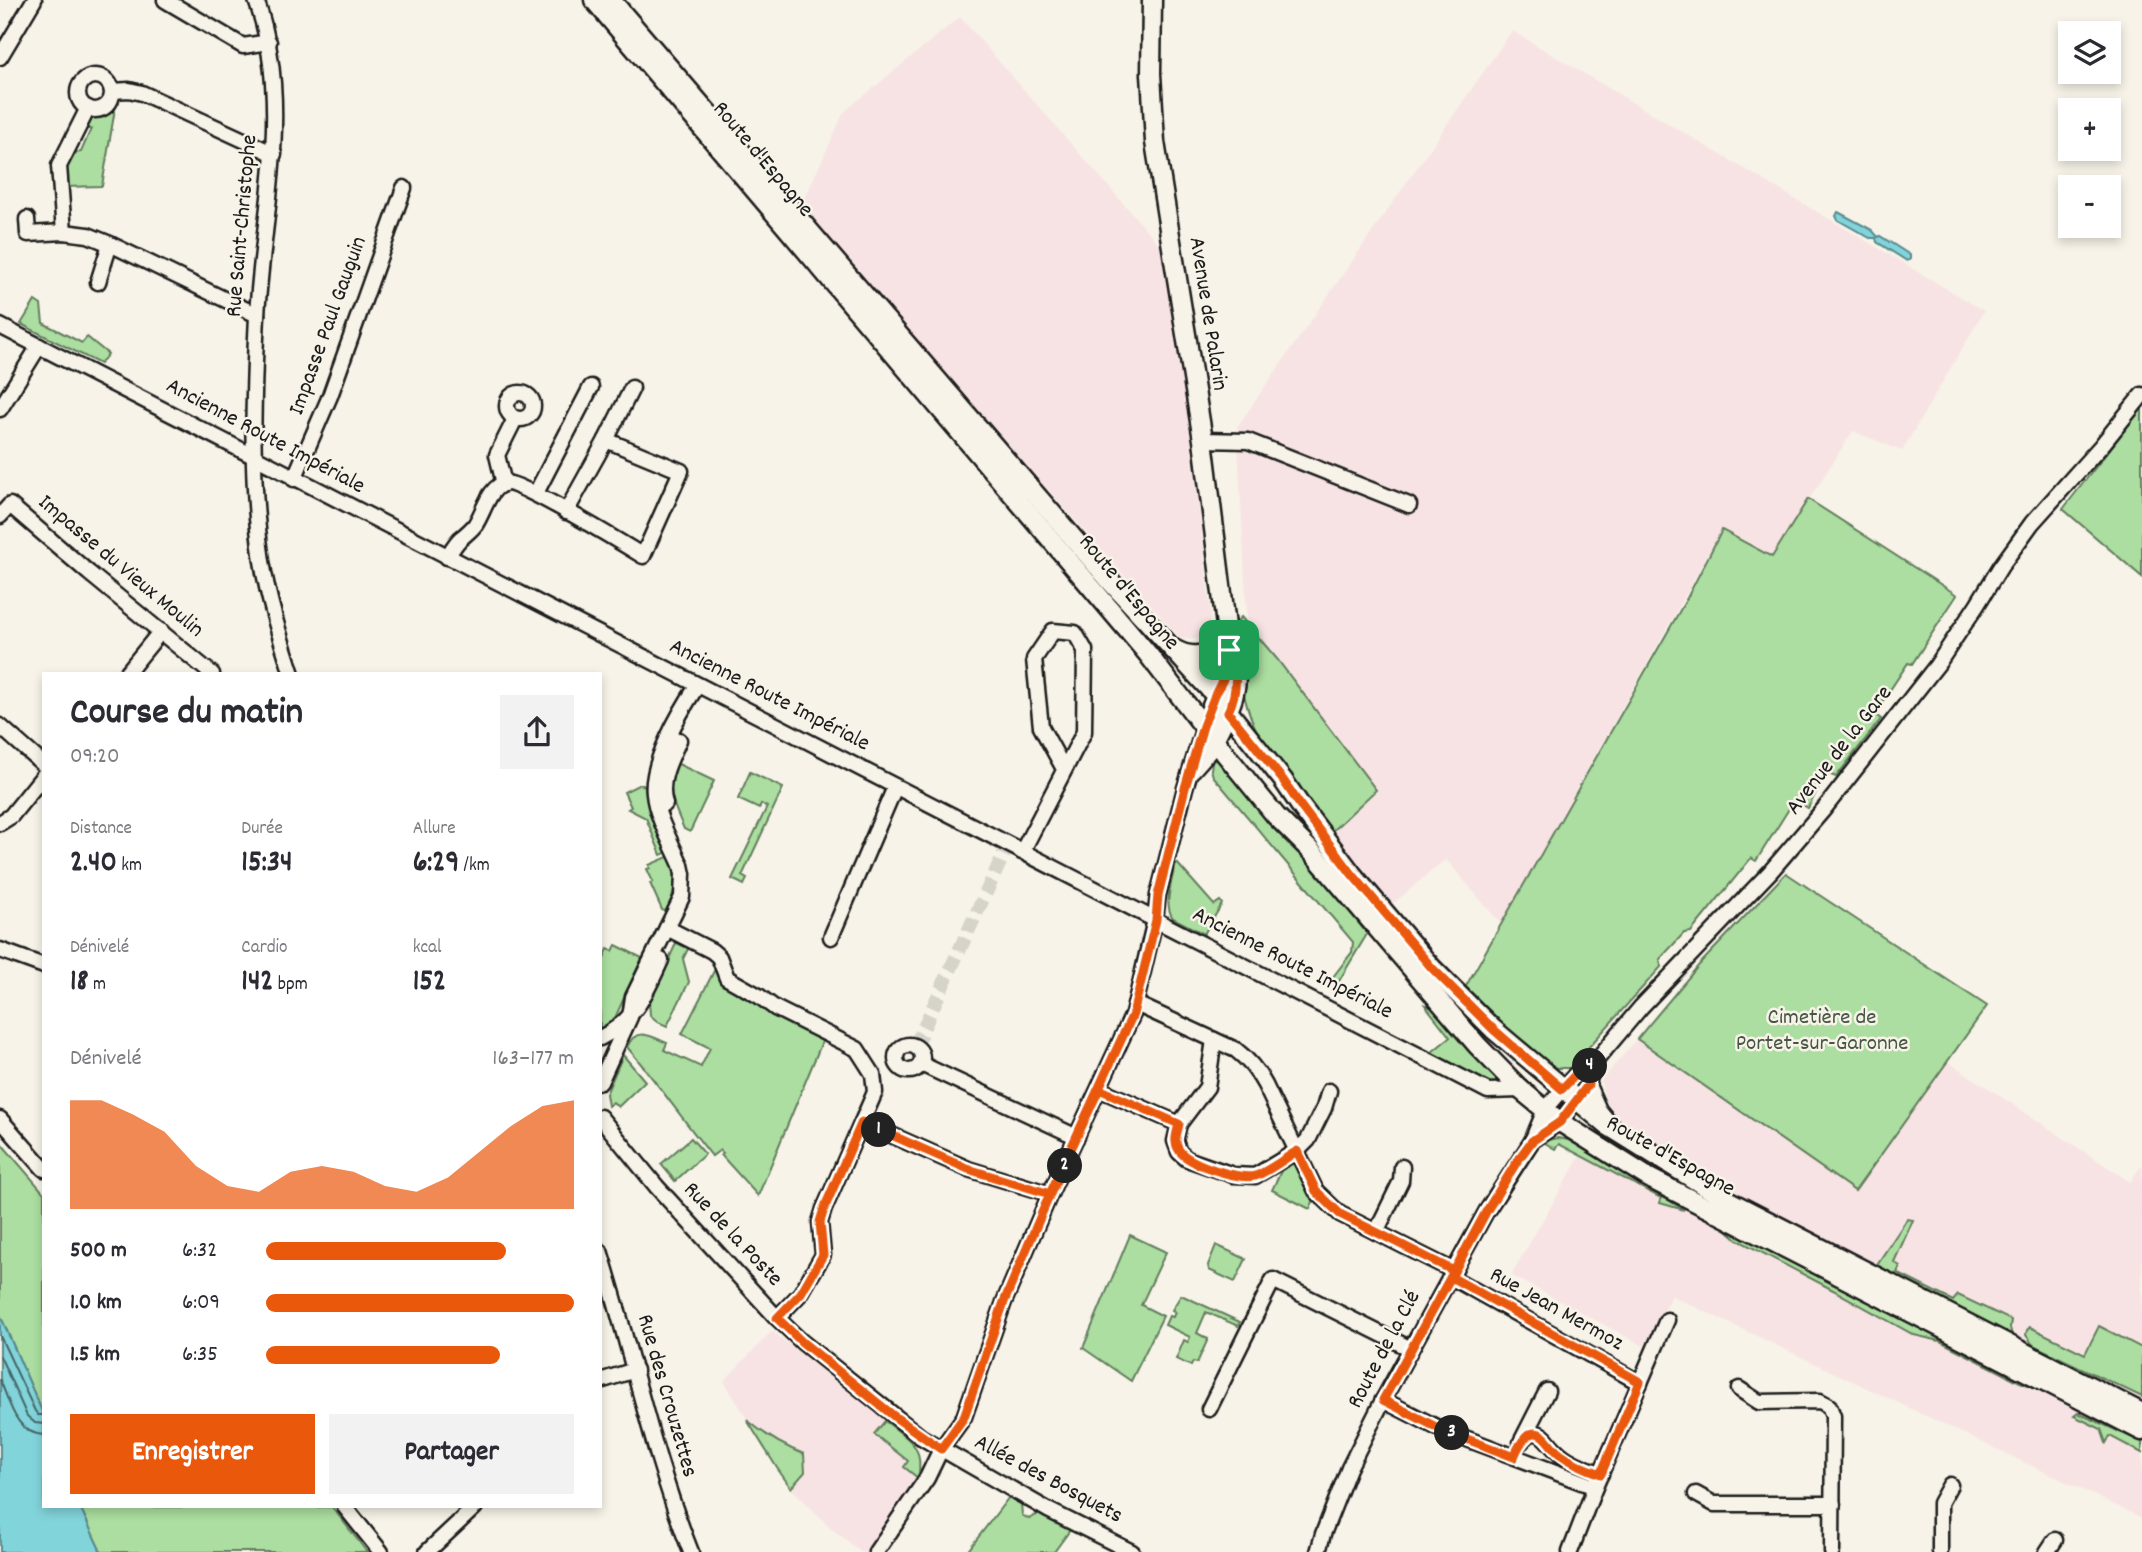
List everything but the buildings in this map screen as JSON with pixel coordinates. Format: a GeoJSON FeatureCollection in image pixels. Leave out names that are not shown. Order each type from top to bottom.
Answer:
{"type":"FeatureCollection","features":[{"type":"Feature","properties":{"kind":"main road","name":"Route d'Espagne"},"geometry":{"type":"LineString","coordinates":[[594,0],[1121,621],[1276,816],[1312,852],[1477,1045],[1540,1113],[1560,1122],[1649,1178],[2142,1431]]}},
{"type":"Feature","properties":{"kind":"main road","name":"Route d'Espagne"},"geometry":{"type":"LineString","coordinates":[[611,0],[1110,581],[1215,695],[1283,780],[1352,874],[1432,968],[1493,1029],[1569,1095],[1615,1130],[1729,1201],[2142,1413]]}},
{"type":"Feature","properties":{"kind":"main road","name":"Avenue de Palarin"},"geometry":{"type":"LineString","coordinates":[[1152,0],[1155,142],[1203,440],[1228,642],[1235,664],[1233,703],[1209,733]]}},
{"type":"Feature","properties":{"kind":"main road","name":"Avenue de Palarin"},"geometry":{"type":"LineString","coordinates":[[1209,733],[1215,695],[1224,677],[1228,642]]}},
{"type":"Feature","properties":{"kind":"main road"},"geometry":{"type":"LineString","coordinates":[[1169,645],[1181,653],[1202,655],[1228,642]]}},
{"type":"Feature","properties":{"kind":"street"},"geometry":{"type":"LineString","coordinates":[[0,57],[34,0]]}},
{"type":"Feature","properties":{"kind":"street"},"geometry":{"type":"LineString","coordinates":[[166,0],[243,46],[269,42]]}},
{"type":"Feature","properties":{"kind":"street","name":"Rue Saint-Christophe"},"geometry":{"type":"LineString","coordinates":[[253,457],[257,315],[275,121],[269,42],[257,0]]}},
{"type":"Feature","properties":{"kind":"street"},"geometry":{"type":"LineString","coordinates":[[97,76],[107,81],[112,96],[107,105],[98,109],[88,108],[80,100],[82,83],[97,76]]}},
{"type":"Feature","properties":{"kind":"street"},"geometry":{"type":"LineString","coordinates":[[112,91],[129,90],[142,93],[274,154]]}},
{"type":"Feature","properties":{"kind":"street"},"geometry":{"type":"LineString","coordinates":[[64,232],[59,166],[88,108]]}},
{"type":"Feature","properties":{"kind":"street","name":"Impasse Paul Gauguin"},"geometry":{"type":"LineString","coordinates":[[294,479],[330,396],[404,188]]}},
{"type":"Feature","properties":{"kind":"street"},"geometry":{"type":"LineString","coordinates":[[27,219],[29,234],[64,232],[88,235],[257,315]]}},
{"type":"Feature","properties":{"kind":"street"},"geometry":{"type":"LineString","coordinates":[[98,282],[110,244]]}},
{"type":"Feature","properties":{"kind":"street","name":"Ancienne Route Impériale"},"geometry":{"type":"LineString","coordinates":[[0,326],[1488,1091],[1521,1090]]}},
{"type":"Feature","properties":{"kind":"street"},"geometry":{"type":"LineString","coordinates":[[0,409],[39,346]]}},
{"type":"Feature","properties":{"kind":"street"},"geometry":{"type":"LineString","coordinates":[[536,493],[591,387]]}},
{"type":"Feature","properties":{"kind":"street"},"geometry":{"type":"LineString","coordinates":[[566,512],[632,388]]}},
{"type":"Feature","properties":{"kind":"street","name":"Avenue de la Gare"},"geometry":{"type":"LineString","coordinates":[[1560,1122],[1569,1095],[1588,1085],[1593,1064],[1650,998],[1770,872],[1824,810],[1937,665],[2032,523],[2101,446],[2142,395]]}},
{"type":"Feature","properties":{"kind":"street"},"geometry":{"type":"LineString","coordinates":[[504,484],[497,455],[515,419]]}},
{"type":"Feature","properties":{"kind":"street"},"geometry":{"type":"LineString","coordinates":[[447,557],[457,542],[474,527],[495,489],[514,483],[536,493],[643,556],[681,471],[606,440]]}},
{"type":"Feature","properties":{"kind":"street"},"geometry":{"type":"LineString","coordinates":[[1203,440],[1248,441],[1409,505]]}},
{"type":"Feature","properties":{"kind":"street"},"geometry":{"type":"LineString","coordinates":[[253,457],[262,562],[275,620],[291,672]]}},
{"type":"Feature","properties":{"kind":"street","name":"Impasse du Vieux Moulin"},"geometry":{"type":"LineString","coordinates":[[0,516],[10,505],[210,672]]}},
{"type":"Feature","properties":{"kind":"street"},"geometry":{"type":"LineString","coordinates":[[128,672],[161,631]]}},
{"type":"Feature","properties":{"kind":"street"},"geometry":{"type":"LineString","coordinates":[[1022,852],[1084,732],[1085,650],[1075,633],[1052,631],[1034,659],[1041,727],[1064,769]]}},
{"type":"Feature","properties":{"kind":"street"},"geometry":{"type":"LineString","coordinates":[[602,1078],[630,1017],[633,997],[670,930],[682,897],[683,874],[655,804],[654,776],[682,708],[698,686]]}},
{"type":"Feature","properties":{"kind":"street"},"geometry":{"type":"LineString","coordinates":[[0,726],[42,763]]}},
{"type":"Feature","properties":{"kind":"street"},"geometry":{"type":"LineString","coordinates":[[876,1552],[927,1478],[941,1449],[964,1417],[1004,1302],[1136,1004],[1156,920],[1158,895],[1187,781],[1209,733]]}},
{"type":"Feature","properties":{"kind":"street"},"geometry":{"type":"LineString","coordinates":[[0,822],[12,816],[42,778]]}},
{"type":"Feature","properties":{"kind":"street"},"geometry":{"type":"LineString","coordinates":[[831,937],[895,787]]}},
{"type":"Feature","properties":{"kind":"street"},"geometry":{"type":"LineString","coordinates":[[670,930],[712,951],[719,957],[727,978],[759,996],[775,1009],[852,1046],[862,1054],[873,1074],[875,1092],[820,1222],[823,1255],[801,1293],[777,1318]]}},
{"type":"Feature","properties":{"kind":"street"},"geometry":{"type":"LineString","coordinates":[[0,950],[42,965]]}},
{"type":"Feature","properties":{"kind":"street","name":"Rue Jean Mermoz"},"geometry":{"type":"LineString","coordinates":[[1136,1004],[1236,1050],[1247,1058],[1257,1069],[1316,1191],[1340,1214],[1452,1274],[1640,1382]]}},
{"type":"Feature","properties":{"kind":"street"},"geometry":{"type":"LineString","coordinates":[[602,1037],[630,1017]]}},
{"type":"Feature","properties":{"kind":"street"},"geometry":{"type":"LineString","coordinates":[[602,1049],[621,1039]]}},
{"type":"Feature","properties":{"kind":"street"},"geometry":{"type":"LineString","coordinates":[[1214,1040],[1207,1087],[1179,1124],[1175,1141],[1187,1159],[1233,1175],[1255,1176],[1297,1151],[1308,1140],[1324,1108],[1329,1091]]}},
{"type":"Feature","properties":{"kind":"street"},"geometry":{"type":"LineString","coordinates":[[921,1063],[1077,1137]]}},
{"type":"Feature","properties":{"kind":"street"},"geometry":{"type":"LineString","coordinates":[[1569,1095],[1576,1074],[1593,1064]]}},
{"type":"Feature","properties":{"kind":"street","name":"Route d'Espagne"},"geometry":{"type":"LineString","coordinates":[[1588,1085],[1599,1110],[1615,1130]]}},
{"type":"Feature","properties":{"kind":"street"},"geometry":{"type":"LineString","coordinates":[[1099,1089],[1179,1124]]}},
{"type":"Feature","properties":{"kind":"street","name":"Route de la Clé"},"geometry":{"type":"LineString","coordinates":[[1318,1552],[1349,1468],[1383,1400],[1496,1194],[1532,1141],[1540,1113],[1569,1095]]}},
{"type":"Feature","properties":{"kind":"street"},"geometry":{"type":"LineString","coordinates":[[0,1119],[42,1167]]}},
{"type":"Feature","properties":{"kind":"street","name":"Rue de la Poste"},"geometry":{"type":"LineString","coordinates":[[602,1119],[657,1187],[777,1318],[802,1342],[895,1417],[941,1449]]}},
{"type":"Feature","properties":{"kind":"street"},"geometry":{"type":"LineString","coordinates":[[862,1122],[968,1169],[1050,1194]]}},
{"type":"Feature","properties":{"kind":"street","name":"Route de la Clé"},"geometry":{"type":"LineString","coordinates":[[1532,1141],[1560,1122]]}},
{"type":"Feature","properties":{"kind":"street"},"geometry":{"type":"LineString","coordinates":[[1376,1232],[1401,1181],[1402,1167]]}},
{"type":"Feature","properties":{"kind":"street","name":"Rue des Crouzettes"},"geometry":{"type":"LineString","coordinates":[[604,1274],[677,1516],[691,1552]]}},
{"type":"Feature","properties":{"kind":"street"},"geometry":{"type":"LineString","coordinates":[[1209,1409],[1273,1280],[1411,1349]]}},
{"type":"Feature","properties":{"kind":"street"},"geometry":{"type":"LineString","coordinates":[[1570,1552],[1667,1320]]}},
{"type":"Feature","properties":{"kind":"street"},"geometry":{"type":"LineString","coordinates":[[602,1380],[635,1370]]}},
{"type":"Feature","properties":{"kind":"street"},"geometry":{"type":"LineString","coordinates":[[1739,1390],[1759,1402],[1820,1401],[1829,1406],[1833,1416],[1832,1552]]}},
{"type":"Feature","properties":{"kind":"street"},"geometry":{"type":"LineString","coordinates":[[1514,1457],[1546,1391]]}},
{"type":"Feature","properties":{"kind":"street"},"geometry":{"type":"LineString","coordinates":[[1383,1400],[1438,1428],[1514,1457],[1598,1480]]}},
{"type":"Feature","properties":{"kind":"street"},"geometry":{"type":"LineString","coordinates":[[1521,1442],[1529,1434],[1536,1432],[1559,1454],[1584,1468],[1598,1480]]}},
{"type":"Feature","properties":{"kind":"street","name":"Allée des Bosquets"},"geometry":{"type":"LineString","coordinates":[[941,1449],[1048,1510],[1132,1552]]}},
{"type":"Feature","properties":{"kind":"street"},"geometry":{"type":"LineString","coordinates":[[1940,1552],[1940,1503],[1950,1485]]}},
{"type":"Feature","properties":{"kind":"street"},"geometry":{"type":"LineString","coordinates":[[1696,1494],[1714,1504],[1833,1504]]}},
{"type":"Feature","properties":{"kind":"street"},"geometry":{"type":"LineString","coordinates":[[346,1508],[381,1552]]}},
{"type":"Feature","properties":{"kind":"street"},"geometry":{"type":"LineString","coordinates":[[427,1552],[474,1508]]}},
{"type":"Feature","properties":{"kind":"shaded area"},"geometry":{"type":"Polygon","coordinates":[[[960,17],[1171,258],[1211,615],[1208,629],[1196,639],[1180,638],[799,211],[844,112],[960,17]]]}},
{"type":"Feature","properties":{"kind":"shaded area"},"geometry":{"type":"Polygon","coordinates":[[[1512,31],[1984,311],[1902,451],[1853,431],[1772,557],[1722,530],[1501,924],[1446,859],[1390,906],[1253,729],[1237,427],[1512,31]]]}},
{"type":"Feature","properties":{"kind":"shaded area"},"geometry":{"type":"Polygon","coordinates":[[[1637,1039],[1855,1191],[1947,1061],[2130,1182],[2142,1165],[2142,1518],[1672,1296],[1644,1346],[1511,1275],[1607,1110],[1601,1081],[1637,1039]]]}},
{"type":"Feature","properties":{"kind":"shaded area"},"geometry":{"type":"Polygon","coordinates":[[[772,1331],[914,1444],[920,1456],[918,1477],[868,1552],[861,1552],[830,1527],[791,1488],[724,1381],[772,1331]]]}},
{"type":"Feature","properties":{"kind":"green space"},"geometry":{"type":"Polygon","coordinates":[[[116,103],[102,186],[64,187],[63,169],[72,153],[81,152],[91,129],[83,129],[90,120],[116,103]]]}},
{"type":"Feature","properties":{"kind":"green space"},"geometry":{"type":"Polygon","coordinates":[[[35,301],[41,305],[43,323],[82,343],[87,337],[108,354],[100,364],[21,324],[35,301]]]}},
{"type":"Feature","properties":{"kind":"green space"},"geometry":{"type":"Polygon","coordinates":[[[2142,408],[2142,577],[2063,509],[2142,408]]]}},
{"type":"Feature","properties":{"kind":"green space"},"geometry":{"type":"Polygon","coordinates":[[[1808,499],[1957,595],[1912,664],[1908,663],[1874,714],[1881,719],[1836,777],[1826,773],[1808,808],[1798,802],[1792,804],[1756,861],[1751,858],[1691,932],[1684,933],[1660,959],[1661,967],[1579,1060],[1570,1068],[1555,1068],[1551,1065],[1546,1070],[1462,993],[1687,598],[1722,530],[1772,557],[1808,499]]]}},
{"type":"Feature","properties":{"kind":"green space"},"geometry":{"type":"Polygon","coordinates":[[[1241,617],[1277,659],[1376,790],[1331,832],[1283,771],[1252,720],[1236,651],[1234,625],[1241,617]]]}},
{"type":"Feature","properties":{"kind":"green space"},"geometry":{"type":"Polygon","coordinates":[[[1217,759],[1224,762],[1302,849],[1367,934],[1333,991],[1326,986],[1352,952],[1353,942],[1213,776],[1212,762],[1217,759]]]}},
{"type":"Feature","properties":{"kind":"green space"},"geometry":{"type":"Polygon","coordinates":[[[676,763],[714,781],[690,832],[684,829],[672,797],[671,781],[676,763]]]}},
{"type":"Feature","properties":{"kind":"green space"},"geometry":{"type":"Polygon","coordinates":[[[750,772],[783,788],[742,876],[747,879],[744,885],[732,879],[767,807],[761,804],[759,809],[738,799],[750,772]]]}},
{"type":"Feature","properties":{"kind":"green space"},"geometry":{"type":"Polygon","coordinates":[[[640,784],[645,786],[649,809],[668,852],[661,855],[646,818],[628,809],[631,807],[624,792],[640,784]]]}},
{"type":"Feature","properties":{"kind":"green space"},"geometry":{"type":"Polygon","coordinates":[[[670,856],[675,884],[666,912],[662,910],[650,883],[653,882],[647,869],[650,868],[649,865],[670,856]]]}},
{"type":"Feature","properties":{"kind":"green space"},"geometry":{"type":"Polygon","coordinates":[[[1177,863],[1214,905],[1220,901],[1222,904],[1204,934],[1173,918],[1170,913],[1169,893],[1177,863]]]}},
{"type":"Feature","properties":{"kind":"green space","name":"Cimetière de Portet-sur-Garonne"},"geometry":{"type":"Polygon","coordinates":[[[1786,873],[1987,1006],[1855,1191],[1637,1039],[1699,965],[1786,873]]]}},
{"type":"Feature","properties":{"kind":"green space"},"geometry":{"type":"Polygon","coordinates":[[[677,941],[689,947],[683,959],[689,982],[667,1026],[650,1015],[649,1003],[677,941]]]}},
{"type":"Feature","properties":{"kind":"green space"},"geometry":{"type":"Polygon","coordinates":[[[616,945],[642,958],[615,1018],[602,1031],[602,962],[608,949],[613,951],[616,945]]]}},
{"type":"Feature","properties":{"kind":"green space"},"geometry":{"type":"Polygon","coordinates":[[[717,965],[824,1037],[758,1196],[721,1155],[723,1153],[720,1150],[712,1156],[627,1047],[635,1037],[644,1034],[667,1043],[664,1050],[701,1067],[710,1048],[682,1034],[717,965]]]}},
{"type":"Feature","properties":{"kind":"green space"},"geometry":{"type":"Polygon","coordinates":[[[1425,1005],[1436,1009],[1492,1073],[1497,1080],[1496,1084],[1489,1084],[1428,1052],[1432,1052],[1450,1037],[1425,1005]]]}},
{"type":"Feature","properties":{"kind":"green space"},"geometry":{"type":"Polygon","coordinates":[[[623,1055],[645,1081],[618,1107],[613,1102],[608,1106],[606,1094],[623,1055]]]}},
{"type":"Feature","properties":{"kind":"green space"},"geometry":{"type":"Polygon","coordinates":[[[691,1138],[705,1154],[675,1181],[661,1164],[691,1138]]]}},
{"type":"Feature","properties":{"kind":"green space"},"geometry":{"type":"Polygon","coordinates":[[[1558,1138],[1568,1140],[1611,1164],[1684,1210],[1660,1203],[1661,1198],[1559,1144],[1555,1149],[1542,1141],[1558,1138]]]}},
{"type":"Feature","properties":{"kind":"green space"},"geometry":{"type":"Polygon","coordinates":[[[0,1142],[42,1191],[42,1411],[0,1315],[0,1142]]]}},
{"type":"Feature","properties":{"kind":"green space"},"geometry":{"type":"Polygon","coordinates":[[[1294,1160],[1314,1199],[1310,1209],[1272,1190],[1281,1171],[1278,1168],[1294,1160]]]}},
{"type":"Feature","properties":{"kind":"green space"},"geometry":{"type":"Polygon","coordinates":[[[1711,1216],[2063,1398],[2020,1382],[1940,1341],[1914,1335],[1738,1240],[1711,1216]]]}},
{"type":"Feature","properties":{"kind":"green space"},"geometry":{"type":"Polygon","coordinates":[[[1907,1219],[1913,1220],[1894,1262],[1900,1266],[1897,1273],[1953,1301],[1958,1295],[2011,1320],[2014,1342],[1874,1269],[1907,1219]]]}},
{"type":"Feature","properties":{"kind":"green space"},"geometry":{"type":"Polygon","coordinates":[[[1130,1235],[1166,1252],[1141,1305],[1163,1316],[1131,1381],[1083,1348],[1130,1235]]]}},
{"type":"Feature","properties":{"kind":"green space"},"geometry":{"type":"Polygon","coordinates":[[[1216,1245],[1246,1259],[1235,1282],[1209,1270],[1208,1265],[1216,1245]]]}},
{"type":"Feature","properties":{"kind":"green space"},"geometry":{"type":"Polygon","coordinates":[[[1181,1295],[1240,1322],[1238,1326],[1206,1312],[1197,1333],[1208,1339],[1197,1363],[1193,1362],[1191,1366],[1176,1359],[1184,1340],[1188,1342],[1190,1337],[1165,1325],[1169,1316],[1173,1317],[1175,1312],[1172,1310],[1181,1295]]]}},
{"type":"Feature","properties":{"kind":"green space"},"geometry":{"type":"Polygon","coordinates":[[[2099,1326],[2142,1348],[2142,1397],[2033,1345],[2026,1335],[2030,1327],[2085,1354],[2099,1326]]]}},
{"type":"Feature","properties":{"kind":"green space"},"geometry":{"type":"Polygon","coordinates":[[[2078,1413],[2142,1442],[2142,1453],[2110,1436],[2106,1443],[2101,1429],[2074,1416],[2078,1413]]]}},
{"type":"Feature","properties":{"kind":"green space"},"geometry":{"type":"Polygon","coordinates":[[[747,1420],[774,1440],[804,1454],[805,1472],[791,1488],[777,1468],[747,1420]]]}},
{"type":"Feature","properties":{"kind":"green space"},"geometry":{"type":"Polygon","coordinates":[[[885,1421],[907,1438],[917,1450],[920,1467],[918,1478],[904,1467],[908,1461],[874,1434],[885,1421]]]}},
{"type":"Feature","properties":{"kind":"green space"},"geometry":{"type":"Polygon","coordinates":[[[1009,1497],[1021,1503],[1022,1515],[1029,1519],[1040,1513],[1070,1530],[1054,1552],[967,1552],[1009,1497]]]}},
{"type":"Feature","properties":{"kind":"green space"},"geometry":{"type":"Polygon","coordinates":[[[80,1508],[333,1508],[367,1552],[101,1552],[80,1508]]]}},
{"type":"Feature","properties":{"kind":"water"},"geometry":{"type":"Polygon","coordinates":[[[1838,212],[1872,230],[1878,237],[1910,255],[1910,259],[1907,261],[1877,242],[1876,238],[1870,238],[1838,220],[1838,212]]]}},
{"type":"Feature","properties":{"kind":"water"},"geometry":{"type":"Polygon","coordinates":[[[0,1315],[42,1411],[42,1508],[80,1508],[101,1552],[0,1552],[0,1315]]]}},
{"type":"Feature","properties":{"kind":"tunnel"},"geometry":{"type":"LineString","coordinates":[[915,1046],[1008,845]]}},
{"type":"Feature","properties":{"kind":"route"},"geometry":{"type":"LineString","coordinates":[[1229,650],[1235,664],[1236,682],[1233,703],[1228,712],[1283,780],[1352,874],[1432,968],[1493,1029],[1562,1089],[1576,1074],[1593,1064],[1588,1085],[1560,1122],[1532,1141],[1518,1160],[1451,1277],[1640,1382],[1601,1474],[1559,1454],[1536,1432],[1529,1434],[1521,1442],[1514,1457],[1438,1428],[1383,1400],[1454,1271],[1340,1214],[1316,1191],[1297,1151],[1255,1176],[1233,1175],[1187,1159],[1175,1141],[1179,1124],[1099,1089],[1004,1302],[964,1417],[941,1449],[895,1417],[802,1342],[777,1318],[801,1293],[823,1255],[820,1222],[862,1122],[968,1169],[1050,1194],[1133,1014],[1156,920],[1158,895],[1185,788],[1203,726],[1224,677],[1229,650]]}}]}
